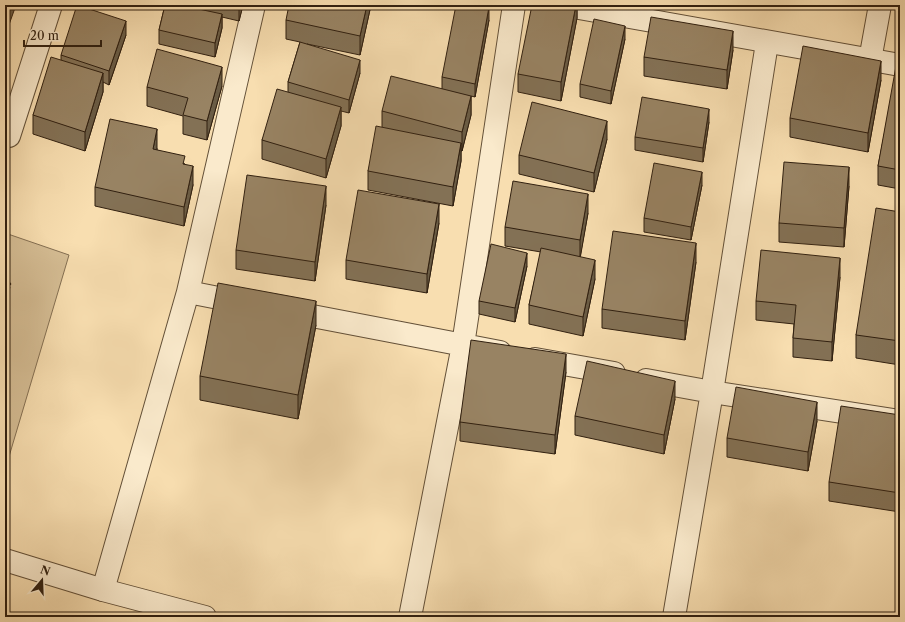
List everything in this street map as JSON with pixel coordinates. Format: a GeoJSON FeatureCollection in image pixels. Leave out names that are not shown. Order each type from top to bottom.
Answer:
{"type":"FeatureCollection","features":[{"type":"Feature","properties":{"kind":"street"},"geometry":{"type":"LineString","coordinates":[[5,135],[9,136],[51,5]]}},
{"type":"Feature","properties":{"kind":"street"},"geometry":{"type":"LineString","coordinates":[[103,590],[188,292],[254,5]]}},
{"type":"Feature","properties":{"kind":"street"},"geometry":{"type":"LineString","coordinates":[[410,617],[462,345],[514,5]]}},
{"type":"Feature","properties":{"kind":"street"},"geometry":{"type":"LineString","coordinates":[[562,5],[614,10],[767,43],[900,65]]}},
{"type":"Feature","properties":{"kind":"street"},"geometry":{"type":"LineString","coordinates":[[870,60],[880,5]]}},
{"type":"Feature","properties":{"kind":"street"},"geometry":{"type":"LineString","coordinates":[[674,617],[712,392],[767,43]]}},
{"type":"Feature","properties":{"kind":"street"},"geometry":{"type":"LineString","coordinates":[[188,292],[712,392],[900,420]]}},
{"type":"Feature","properties":{"kind":"street"},"geometry":{"type":"LineString","coordinates":[[5,560],[103,590],[206,617]]}},
{"type":"Feature","properties":{"kind":"path"},"geometry":{"type":"LineString","coordinates":[[5,279],[10,284],[5,302]]}},
{"type":"Feature","properties":{"kind":"shaded area"},"geometry":{"type":"Polygon","coordinates":[[[5,233],[69,255],[5,470],[5,233]]]}},
{"type":"Feature","properties":{"kind":"building"},"geometry":{"type":"Polygon","coordinates":[[[5,5],[11,5],[5,22],[5,5]]]}},
{"type":"Feature","properties":{"kind":"building"},"geometry":{"type":"Polygon","coordinates":[[[77,5],[126,21],[109,71],[61,55],[77,5]]]}},
{"type":"Feature","properties":{"kind":"building"},"geometry":{"type":"Polygon","coordinates":[[[165,5],[180,5],[222,14],[215,43],[159,30],[165,5]]]}},
{"type":"Feature","properties":{"kind":"building"},"geometry":{"type":"Polygon","coordinates":[[[289,5],[367,5],[360,36],[286,20],[289,5]]]}},
{"type":"Feature","properties":{"kind":"building"},"geometry":{"type":"Polygon","coordinates":[[[456,5],[478,5],[489,7],[475,84],[442,77],[456,5]]]}},
{"type":"Feature","properties":{"kind":"building"},"geometry":{"type":"Polygon","coordinates":[[[532,5],[576,5],[561,82],[518,74],[532,5]]]}},
{"type":"Feature","properties":{"kind":"building"},"geometry":{"type":"Polygon","coordinates":[[[651,17],[733,31],[727,70],[644,57],[651,17]]]}},
{"type":"Feature","properties":{"kind":"building"},"geometry":{"type":"Polygon","coordinates":[[[594,19],[625,26],[611,91],[580,84],[594,19]]]}},
{"type":"Feature","properties":{"kind":"building"},"geometry":{"type":"Polygon","coordinates":[[[300,42],[360,60],[349,100],[288,82],[300,42]]]}},
{"type":"Feature","properties":{"kind":"building"},"geometry":{"type":"Polygon","coordinates":[[[803,46],[881,61],[868,133],[790,118],[803,46]]]}},
{"type":"Feature","properties":{"kind":"building"},"geometry":{"type":"Polygon","coordinates":[[[157,49],[222,67],[207,121],[183,115],[188,98],[147,87],[157,49]]]}},
{"type":"Feature","properties":{"kind":"building"},"geometry":{"type":"Polygon","coordinates":[[[898,55],[900,55],[900,170],[878,166],[898,55]]]}},
{"type":"Feature","properties":{"kind":"building"},"geometry":{"type":"Polygon","coordinates":[[[51,57],[103,73],[85,132],[33,115],[51,57]]]}},
{"type":"Feature","properties":{"kind":"building"},"geometry":{"type":"Polygon","coordinates":[[[391,76],[471,96],[462,132],[382,111],[391,76]]]}},
{"type":"Feature","properties":{"kind":"building"},"geometry":{"type":"Polygon","coordinates":[[[277,89],[341,107],[326,159],[262,140],[277,89]]]}},
{"type":"Feature","properties":{"kind":"building"},"geometry":{"type":"Polygon","coordinates":[[[642,97],[709,109],[703,148],[635,137],[642,97]]]}},
{"type":"Feature","properties":{"kind":"building"},"geometry":{"type":"Polygon","coordinates":[[[532,102],[607,121],[594,173],[519,155],[532,102]]]}},
{"type":"Feature","properties":{"kind":"building"},"geometry":{"type":"Polygon","coordinates":[[[110,119],[157,129],[153,149],[185,156],[183,164],[193,166],[184,207],[95,187],[110,119]]]}},
{"type":"Feature","properties":{"kind":"building"},"geometry":{"type":"Polygon","coordinates":[[[376,126],[461,143],[453,187],[368,171],[376,126]]]}},
{"type":"Feature","properties":{"kind":"building"},"geometry":{"type":"Polygon","coordinates":[[[784,162],[849,167],[844,228],[779,223],[784,162]]]}},
{"type":"Feature","properties":{"kind":"building"},"geometry":{"type":"Polygon","coordinates":[[[654,163],[702,172],[691,227],[644,218],[654,163]]]}},
{"type":"Feature","properties":{"kind":"building"},"geometry":{"type":"Polygon","coordinates":[[[247,175],[326,186],[315,262],[236,250],[247,175]]]}},
{"type":"Feature","properties":{"kind":"building"},"geometry":{"type":"Polygon","coordinates":[[[513,181],[588,194],[580,240],[505,227],[513,181]]]}},
{"type":"Feature","properties":{"kind":"building"},"geometry":{"type":"Polygon","coordinates":[[[358,190],[439,204],[427,274],[346,260],[358,190]]]}},
{"type":"Feature","properties":{"kind":"building"},"geometry":{"type":"Polygon","coordinates":[[[876,208],[900,212],[900,341],[856,335],[876,208]]]}},
{"type":"Feature","properties":{"kind":"building"},"geometry":{"type":"Polygon","coordinates":[[[613,231],[696,243],[685,321],[602,309],[613,231]]]}},
{"type":"Feature","properties":{"kind":"building"},"geometry":{"type":"Polygon","coordinates":[[[491,244],[527,253],[515,308],[479,301],[491,244]]]}},
{"type":"Feature","properties":{"kind":"building"},"geometry":{"type":"Polygon","coordinates":[[[541,248],[595,260],[583,317],[529,305],[541,248]]]}},
{"type":"Feature","properties":{"kind":"building"},"geometry":{"type":"Polygon","coordinates":[[[761,250],[840,258],[832,342],[793,338],[796,305],[756,301],[761,250]]]}},
{"type":"Feature","properties":{"kind":"building"},"geometry":{"type":"Polygon","coordinates":[[[218,283],[316,301],[298,395],[200,376],[218,283]]]}},
{"type":"Feature","properties":{"kind":"building"},"geometry":{"type":"Polygon","coordinates":[[[471,340],[566,354],[555,435],[460,422],[471,340]]]}},
{"type":"Feature","properties":{"kind":"building"},"geometry":{"type":"Polygon","coordinates":[[[587,361],[675,381],[664,435],[575,416],[587,361]]]}},
{"type":"Feature","properties":{"kind":"building"},"geometry":{"type":"Polygon","coordinates":[[[736,387],[817,402],[808,452],[727,438],[736,387]]]}},
{"type":"Feature","properties":{"kind":"building"},"geometry":{"type":"Polygon","coordinates":[[[841,406],[900,415],[900,493],[829,482],[841,406]]]}}]}
